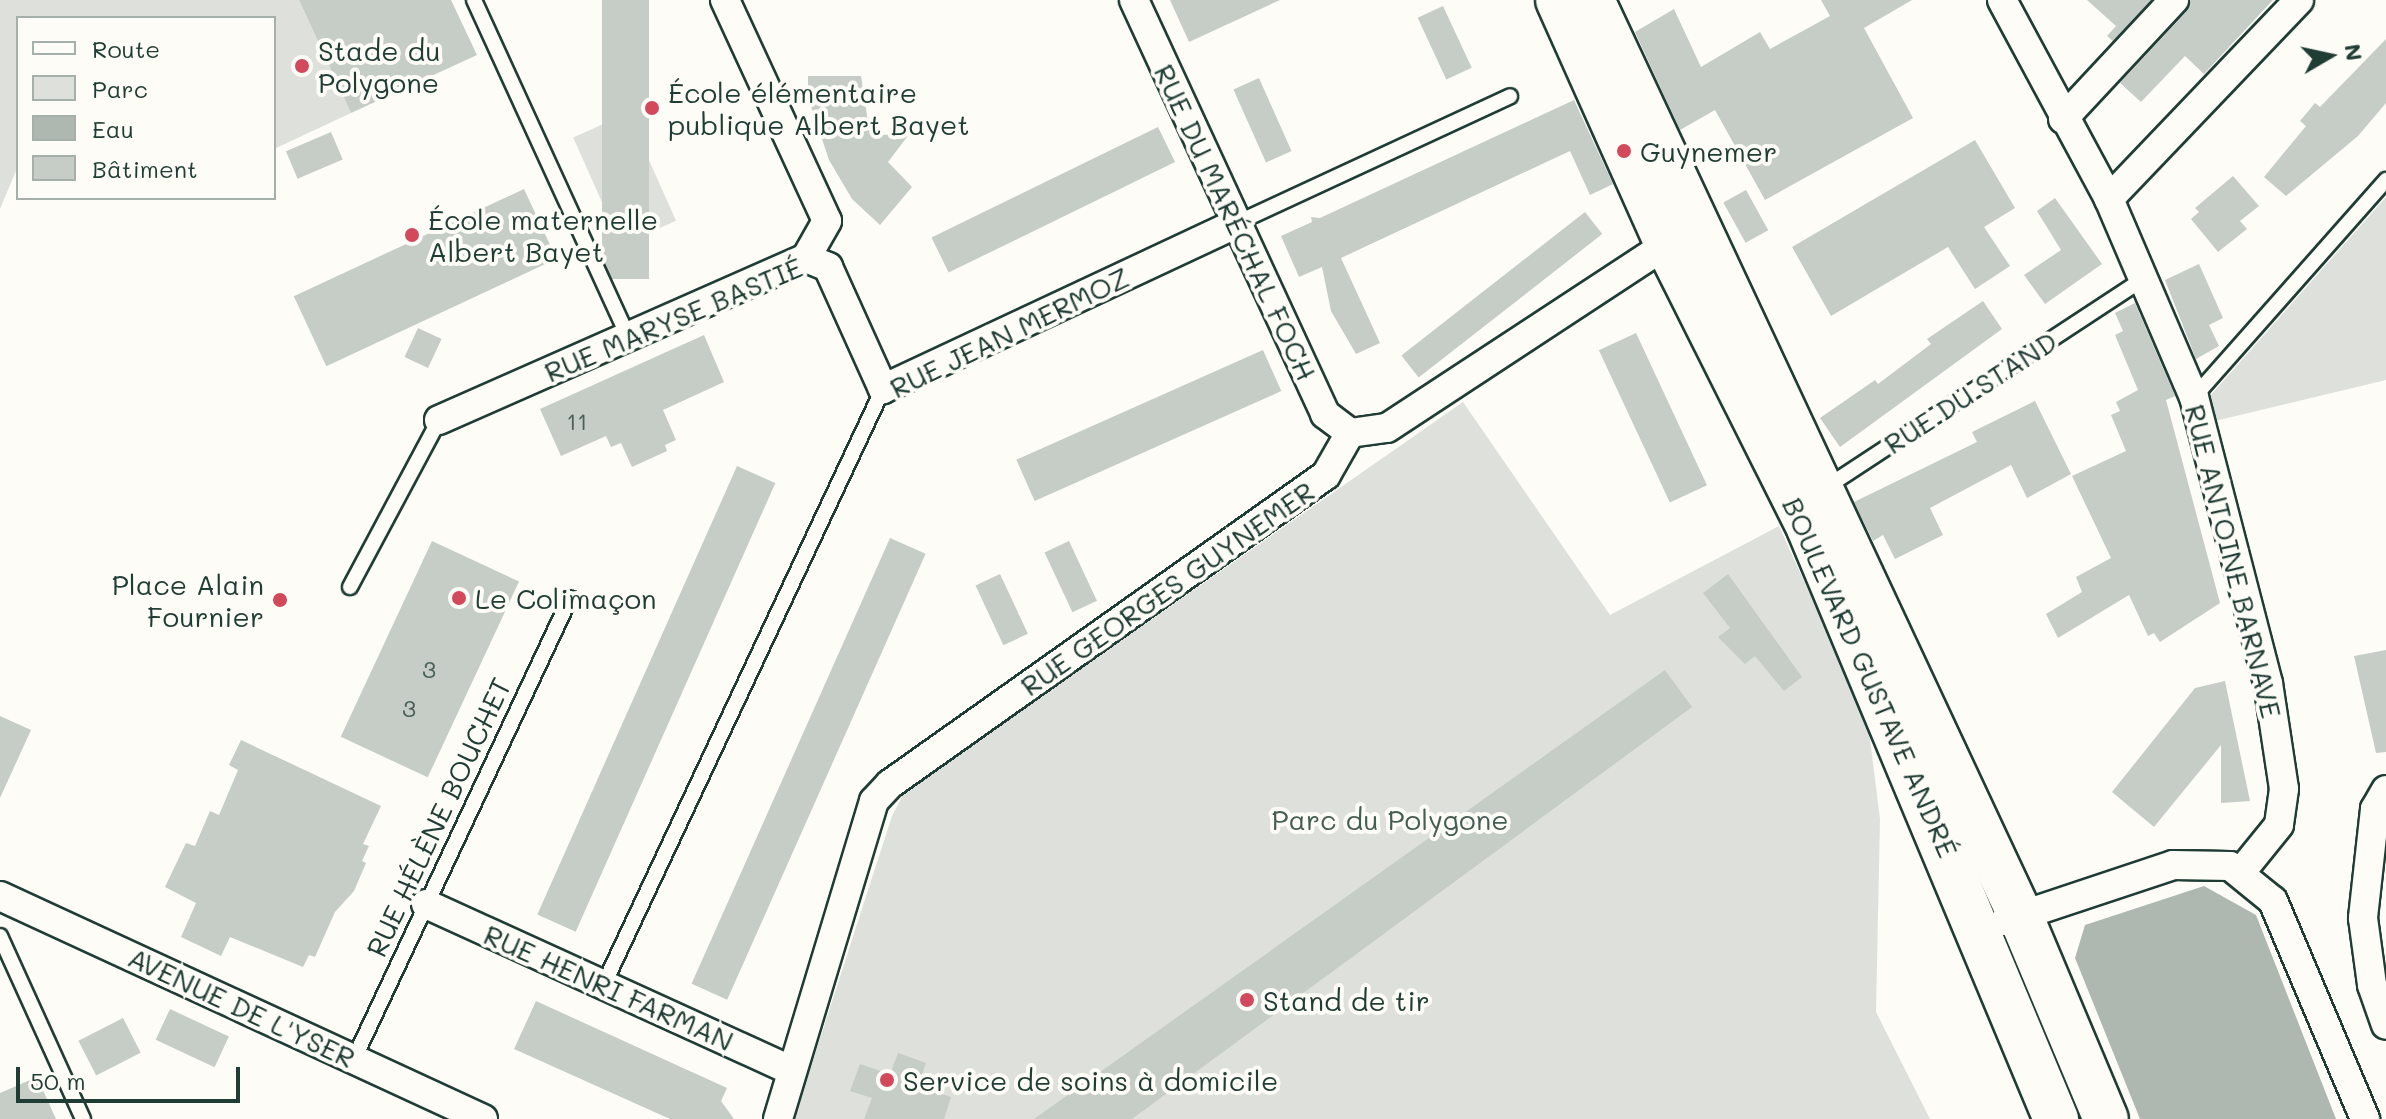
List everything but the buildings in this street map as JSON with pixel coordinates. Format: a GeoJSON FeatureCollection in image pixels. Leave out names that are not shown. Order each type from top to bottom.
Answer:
{"type":"FeatureCollection","features":[{"type":"Feature","properties":{"kind":"main road","name":"BOULEVARD GUSTAVE ANDRÉ"},"geometry":{"type":"LineString","coordinates":[[1558,0],[1667,244],[1812,502],[2106,1119]]}},
{"type":"Feature","properties":{"kind":"main road","name":"BOULEVARD GUSTAVE ANDRÉ"},"geometry":{"type":"LineString","coordinates":[[1592,0],[1727,290],[1777,388],[1812,502],[1929,808],[2056,1119]]}},
{"type":"Feature","properties":{"kind":"street"},"geometry":{"type":"LineString","coordinates":[[725,0],[827,221],[806,258]]}},
{"type":"Feature","properties":{"kind":"street","name":"RUE DU MARÉCHAL FOCH"},"geometry":{"type":"LineString","coordinates":[[1134,0],[1325,414],[1350,433]]}},
{"type":"Feature","properties":{"kind":"street","name":"RUE ANTOINE BARNAVE"},"geometry":{"type":"LineString","coordinates":[[2002,0],[2063,119],[2109,199],[2194,397],[2268,683],[2284,789],[2279,825],[2241,872]]}},
{"type":"Feature","properties":{"kind":"street"},"geometry":{"type":"LineString","coordinates":[[2063,119],[2174,0]]}},
{"type":"Feature","properties":{"kind":"street"},"geometry":{"type":"LineString","coordinates":[[2109,199],[2299,0]]}},
{"type":"Feature","properties":{"kind":"street","name":"RUE JEAN MERMOZ"},"geometry":{"type":"LineString","coordinates":[[883,389],[1237,223]]}},
{"type":"Feature","properties":{"kind":"street"},"geometry":{"type":"LineString","coordinates":[[1350,433],[1387,428],[1667,244],[1685,249],[1727,290]]}},
{"type":"Feature","properties":{"kind":"street","name":"RUE MARYSE BASTIÉ"},"geometry":{"type":"LineString","coordinates":[[439,420],[627,334],[806,258],[828,267],[883,389]]}},
{"type":"Feature","properties":{"kind":"street","name":"RUE GEORGES GUYNEMER"},"geometry":{"type":"LineString","coordinates":[[778,1119],[874,801],[890,784],[1326,475],[1350,433]]}},
{"type":"Feature","properties":{"kind":"street"},"geometry":{"type":"LineString","coordinates":[[2386,790],[2375,809],[2363,918],[2372,985],[2386,1025]]}},
{"type":"Feature","properties":{"kind":"street"},"geometry":{"type":"LineString","coordinates":[[1929,808],[1979,911],[1990,924],[2173,865],[2203,862],[2241,872],[2273,901],[2365,1119]]}},
{"type":"Feature","properties":{"kind":"street","name":"AVENUE DE L'YSER"},"geometry":{"type":"LineString","coordinates":[[0,896],[483,1119]]}},
{"type":"Feature","properties":{"kind":"street","name":"RUE HENRI FARMAN"},"geometry":{"type":"LineString","coordinates":[[426,904],[792,1071]]}},
{"type":"Feature","properties":{"kind":"lane"},"geometry":{"type":"LineString","coordinates":[[474,0],[627,334]]}},
{"type":"Feature","properties":{"kind":"lane","name":"RUE JEAN MERMOZ"},"geometry":{"type":"LineString","coordinates":[[1237,223],[1510,96]]}},
{"type":"Feature","properties":{"kind":"lane"},"geometry":{"type":"LineString","coordinates":[[2194,397],[2386,180]]}},
{"type":"Feature","properties":{"kind":"lane","name":"RUE DU STAND"},"geometry":{"type":"LineString","coordinates":[[1812,502],[2145,277]]}},
{"type":"Feature","properties":{"kind":"lane","name":"RUE JEAN MERMOZ"},"geometry":{"type":"LineString","coordinates":[[604,984],[883,389]]}},
{"type":"Feature","properties":{"kind":"lane"},"geometry":{"type":"LineString","coordinates":[[350,587],[439,420]]}},
{"type":"Feature","properties":{"kind":"lane","name":"RUE HÉLÈNE BOUCHET"},"geometry":{"type":"LineString","coordinates":[[354,1059],[570,598]]}},
{"type":"Feature","properties":{"kind":"lane"},"geometry":{"type":"LineString","coordinates":[[2013,919],[2028,978]]}},
{"type":"Feature","properties":{"kind":"lane"},"geometry":{"type":"LineString","coordinates":[[0,936],[83,1119]]}},
{"type":"Feature","properties":{"kind":"green space","name":"Stade du Polygone"},"geometry":{"type":"Polygon","coordinates":[[[0,0],[299,0],[351,113],[276,148],[276,16],[16,16],[16,171],[0,209],[0,0]]]}},
{"type":"Feature","properties":{"kind":"green space"},"geometry":{"type":"Polygon","coordinates":[[[628,113],[676,221],[621,245],[573,137],[628,113]]]}},
{"type":"Feature","properties":{"kind":"green space"},"geometry":{"type":"Polygon","coordinates":[[[2386,197],[2386,380],[2215,421],[2209,397],[2386,197]]]}},
{"type":"Feature","properties":{"kind":"green space","name":"Parc du Polygone"},"geometry":{"type":"Polygon","coordinates":[[[1463,402],[1610,615],[1779,526],[1868,723],[1880,819],[1876,1012],[1930,1119],[794,1119],[892,816],[905,791],[1463,402]]]}},
{"type":"Feature","properties":{"kind":"water"},"geometry":{"type":"Polygon","coordinates":[[[2204,886],[2256,915],[2336,1119],[2140,1119],[2075,958],[2085,925],[2204,886]]]}},
{"type":"Feature","properties":{"kind":"place","name":"Stade du Polygone"},"geometry":{"type":"Point","coordinates":[302,66]}},
{"type":"Feature","properties":{"kind":"place","name":"École élémentaire publique Albert Bayet"},"geometry":{"type":"Point","coordinates":[652,108]}},
{"type":"Feature","properties":{"kind":"place","name":"Guynemer"},"geometry":{"type":"Point","coordinates":[1624,151]}},
{"type":"Feature","properties":{"kind":"place","name":"École maternelle Albert Bayet"},"geometry":{"type":"Point","coordinates":[412,235]}},
{"type":"Feature","properties":{"kind":"place","name":"Le Colimaçon"},"geometry":{"type":"Point","coordinates":[459,598]}},
{"type":"Feature","properties":{"kind":"place","name":"Place Alain Fournier"},"geometry":{"type":"Point","coordinates":[280,600]}},
{"type":"Feature","properties":{"kind":"place","name":"Stand de tir"},"geometry":{"type":"Point","coordinates":[1247,1000]}},
{"type":"Feature","properties":{"kind":"place","name":"Service de soins à domicile"},"geometry":{"type":"Point","coordinates":[887,1080]}}]}
